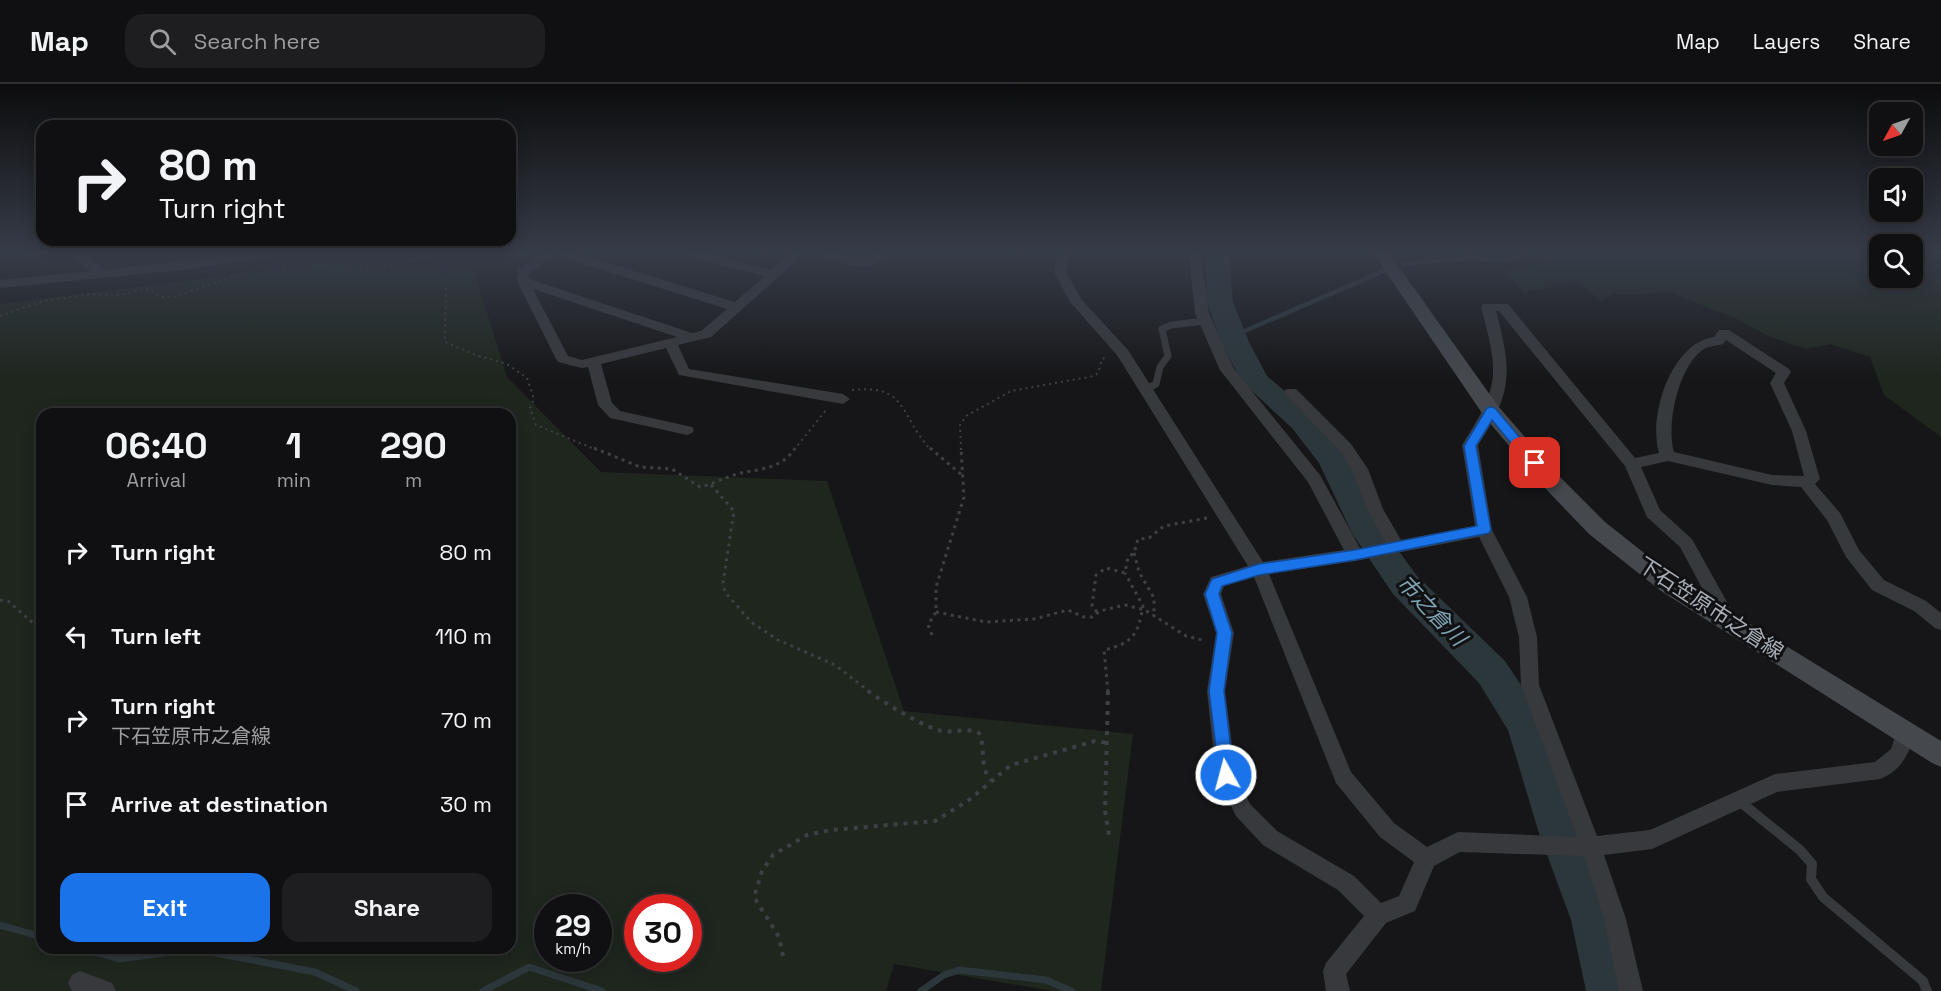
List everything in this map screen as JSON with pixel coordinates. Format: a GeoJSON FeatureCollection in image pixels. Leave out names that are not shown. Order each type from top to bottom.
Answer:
{"type":"FeatureCollection","features":[{"type":"Feature","properties":{"kind":"main road","name":"下石笠原市之倉線"},"geometry":{"type":"LineString","coordinates":[[1410,295],[1491,411],[1550,480],[1598,528],[1669,585],[1941,755]]}},
{"type":"Feature","properties":{"kind":"street"},"geometry":{"type":"LineString","coordinates":[[531,295],[563,359],[582,364],[706,334],[751,295]]}},
{"type":"Feature","properties":{"kind":"street"},"geometry":{"type":"LineString","coordinates":[[568,295],[693,338]]}},
{"type":"Feature","properties":{"kind":"street"},"geometry":{"type":"LineString","coordinates":[[696,295],[736,308]]}},
{"type":"Feature","properties":{"kind":"street"},"geometry":{"type":"LineString","coordinates":[[1073,295],[1123,353],[1259,569],[1343,777],[1387,830],[1426,859]]}},
{"type":"Feature","properties":{"kind":"street"},"geometry":{"type":"LineString","coordinates":[[1199,295],[1206,321],[1227,370],[1314,479],[1355,555]]}},
{"type":"Feature","properties":{"kind":"street"},"geometry":{"type":"LineString","coordinates":[[1631,991],[1615,919],[1592,847],[1530,685],[1528,638],[1518,597],[1484,530],[1470,446],[1491,411],[1500,382],[1495,334],[1488,307],[1503,307],[1632,464],[1653,513],[1686,543],[1728,620]]}},
{"type":"Feature","properties":{"kind":"street"},"geometry":{"type":"LineString","coordinates":[[1632,464],[1668,456],[1772,480],[1805,482],[1812,479],[1799,431],[1777,382],[1784,372],[1724,333],[1718,341],[1708,340],[1690,350],[1669,394],[1662,436],[1668,456]]}},
{"type":"Feature","properties":{"kind":"street"},"geometry":{"type":"LineString","coordinates":[[671,344],[684,372],[840,399]]}},
{"type":"Feature","properties":{"kind":"street"},"geometry":{"type":"LineString","coordinates":[[594,362],[605,405],[615,415],[687,430]]}},
{"type":"Feature","properties":{"kind":"street"},"geometry":{"type":"LineString","coordinates":[[1291,392],[1346,448],[1360,469],[1375,509],[1396,546]]}},
{"type":"Feature","properties":{"kind":"street"},"geometry":{"type":"LineString","coordinates":[[1805,482],[1834,517],[1852,553],[1878,585],[1920,606],[1941,623]]}},
{"type":"Feature","properties":{"kind":"street"},"geometry":{"type":"LineString","coordinates":[[1378,915],[1346,883],[1270,838],[1243,810],[1226,775],[1216,691],[1224,633],[1212,594],[1217,582],[1259,569],[1355,555],[1484,530]]}},
{"type":"Feature","properties":{"kind":"street"},"geometry":{"type":"LineString","coordinates":[[1338,991],[1334,971],[1378,915],[1407,904],[1426,859],[1458,842],[1592,847],[1652,839],[1775,783],[1880,770],[1899,754],[1905,734]]}},
{"type":"Feature","properties":{"kind":"street"},"geometry":{"type":"LineString","coordinates":[[80,982],[104,991]]}},
{"type":"Feature","properties":{"kind":"lane"},"geometry":{"type":"LineString","coordinates":[[1146,389],[1156,384],[1160,367],[1168,356],[1162,329],[1171,325],[1206,321]]}},
{"type":"Feature","properties":{"kind":"lane"},"geometry":{"type":"LineString","coordinates":[[1738,800],[1800,850],[1812,864],[1811,879],[1823,897],[1923,981],[1927,991]]}},
{"type":"Feature","properties":{"kind":"path"},"geometry":{"type":"LineString","coordinates":[[0,316],[44,301],[82,295]]}},
{"type":"Feature","properties":{"kind":"path"},"geometry":{"type":"LineString","coordinates":[[159,295],[178,295]]}},
{"type":"Feature","properties":{"kind":"path"},"geometry":{"type":"LineString","coordinates":[[445,295],[445,342],[476,355],[507,364],[527,378],[534,399],[530,408],[536,425],[640,467],[672,469],[700,487],[740,473],[756,472],[771,467],[786,458],[850,390],[863,388],[888,391],[901,402],[919,436],[941,460],[963,476]]}},
{"type":"Feature","properties":{"kind":"path"},"geometry":{"type":"LineString","coordinates":[[932,635],[928,625],[936,612],[936,587],[964,497],[960,425],[966,416],[1018,388],[1094,376],[1098,373],[1102,359],[1123,353]]}},
{"type":"Feature","properties":{"kind":"path"},"geometry":{"type":"LineString","coordinates":[[711,485],[734,511],[723,583],[725,592],[751,622],[778,640],[818,656],[876,697],[927,725],[942,731],[971,729],[979,733],[982,740],[983,770],[990,780]]}},
{"type":"Feature","properties":{"kind":"path"},"geometry":{"type":"LineString","coordinates":[[1154,616],[1157,606],[1154,596],[1139,572],[1134,553],[1138,539],[1149,538],[1164,526],[1224,515]]}},
{"type":"Feature","properties":{"kind":"path"},"geometry":{"type":"LineString","coordinates":[[1109,835],[1105,811],[1108,696],[1104,650],[1125,645],[1137,633],[1143,609],[1125,573],[1128,557],[1134,553]]}},
{"type":"Feature","properties":{"kind":"path"},"geometry":{"type":"LineString","coordinates":[[1097,613],[1092,606],[1096,575],[1106,568],[1125,573]]}},
{"type":"Feature","properties":{"kind":"path"},"geometry":{"type":"LineString","coordinates":[[0,600],[8,601],[36,626]]}},
{"type":"Feature","properties":{"kind":"path"},"geometry":{"type":"LineString","coordinates":[[936,612],[986,622],[1034,619],[1068,610],[1084,617],[1092,617],[1097,613],[1125,605],[1143,609],[1186,636],[1200,640],[1223,641]]}},
{"type":"Feature","properties":{"kind":"path"},"geometry":{"type":"LineString","coordinates":[[783,956],[779,937],[754,897],[762,871],[773,855],[807,835],[935,820],[969,800],[990,780],[1011,765],[1095,741],[1108,743]]}},
{"type":"Feature","properties":{"kind":"shaded area"},"geometry":{"type":"Polygon","coordinates":[[[70,295],[482,295],[507,377],[601,472],[827,481],[904,711],[1133,734],[1101,991],[1052,991],[894,964],[886,991],[0,991],[0,304],[70,295]]]}},
{"type":"Feature","properties":{"kind":"shaded area"},"geometry":{"type":"Polygon","coordinates":[[[1594,295],[1611,295],[1601,301],[1594,295]]]}},
{"type":"Feature","properties":{"kind":"shaded area"},"geometry":{"type":"Polygon","coordinates":[[[1678,295],[1941,295],[1941,437],[1884,395],[1870,357],[1830,344],[1806,349],[1768,336],[1737,319],[1678,295]]]}},
{"type":"Feature","properties":{"kind":"waterway","name":"市之倉川"},"geometry":{"type":"LineString","coordinates":[[1220,295],[1235,342],[1255,381],[1302,421],[1333,459],[1368,533],[1405,585],[1492,672],[1526,725],[1559,830],[1593,920],[1609,991]]}},
{"type":"Feature","properties":{"kind":"waterway"},"geometry":{"type":"LineString","coordinates":[[1233,336],[1327,295]]}},
{"type":"Feature","properties":{"kind":"waterway"},"geometry":{"type":"LineString","coordinates":[[0,925],[36,935]]}},
{"type":"Feature","properties":{"kind":"waterway"},"geometry":{"type":"LineString","coordinates":[[102,954],[119,959],[156,954]]}},
{"type":"Feature","properties":{"kind":"waterway"},"geometry":{"type":"LineString","coordinates":[[220,954],[315,972],[356,991]]}},
{"type":"Feature","properties":{"kind":"waterway"},"geometry":{"type":"LineString","coordinates":[[483,991],[529,967],[602,991]]}},
{"type":"Feature","properties":{"kind":"waterway"},"geometry":{"type":"LineString","coordinates":[[921,991],[944,975],[959,970],[1046,980],[1071,991]]}},
{"type":"Feature","properties":{"kind":"route"},"geometry":{"type":"LineString","coordinates":[[1226,775],[1216,691],[1224,633],[1212,594],[1217,582],[1259,569],[1355,555],[1484,530],[1470,446],[1491,411],[1535,463]]}}]}
